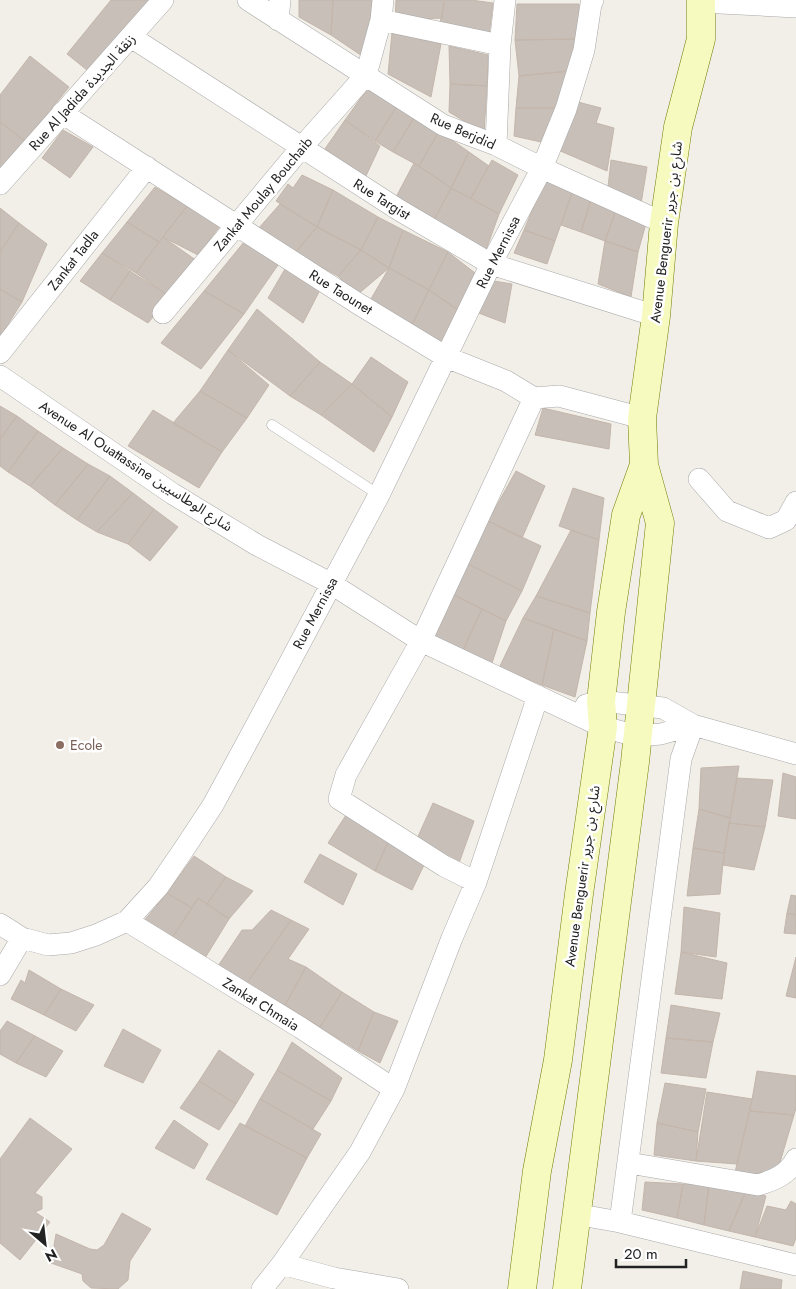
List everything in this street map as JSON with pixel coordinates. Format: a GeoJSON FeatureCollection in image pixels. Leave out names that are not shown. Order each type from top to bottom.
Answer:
{"type":"FeatureCollection","features":[{"type":"Feature","properties":{"kind":"main road","name":"Avenue Benguerir شارع بن جرير"},"geometry":{"type":"LineString","coordinates":[[567,1289],[575,1214],[642,705],[660,524],[644,466],[642,418],[656,316],[664,223],[678,127],[701,38],[698,1]]}},
{"type":"Feature","properties":{"kind":"main road","name":"Avenue Benguerir شارع بن جرير"},"geometry":{"type":"LineString","coordinates":[[522,1289],[537,1171],[558,1060],[602,714],[611,612],[626,515],[644,466]]}},
{"type":"Feature","properties":{"kind":"street","name":"Rue Al Jadida زنقة الجديدة"},"geometry":{"type":"LineString","coordinates":[[0,184],[164,0]]}},
{"type":"Feature","properties":{"kind":"street","name":"Rue Berjdid"},"geometry":{"type":"LineString","coordinates":[[248,0],[279,10],[366,76],[443,124],[496,145],[664,223]]}},
{"type":"Feature","properties":{"kind":"street"},"geometry":{"type":"LineString","coordinates":[[496,145],[500,45],[505,0]]}},
{"type":"Feature","properties":{"kind":"street","name":"Rue Mernissa"},"geometry":{"type":"LineString","coordinates":[[0,924],[22,938],[48,945],[70,943],[96,935],[127,921],[158,887],[213,805],[379,494],[491,264],[542,168],[566,109],[584,50],[593,0]]}},
{"type":"Feature","properties":{"kind":"street"},"geometry":{"type":"LineString","coordinates":[[698,1],[796,7]]}},
{"type":"Feature","properties":{"kind":"street"},"geometry":{"type":"LineString","coordinates":[[366,76],[382,10],[500,45]]}},
{"type":"Feature","properties":{"kind":"street","name":"Rue Targist"},"geometry":{"type":"LineString","coordinates":[[131,37],[399,210],[491,264],[656,316]]}},
{"type":"Feature","properties":{"kind":"street","name":"Zankat Moulay Bouchaib"},"geometry":{"type":"LineString","coordinates":[[163,313],[301,148],[366,76]]}},
{"type":"Feature","properties":{"kind":"street","name":"Rue Taounet"},"geometry":{"type":"LineString","coordinates":[[62,113],[357,303],[446,357],[506,381],[534,398]]}},
{"type":"Feature","properties":{"kind":"street","name":"Zankat Tadla"},"geometry":{"type":"LineString","coordinates":[[0,353],[147,167]]}},
{"type":"Feature","properties":{"kind":"street","name":"Avenue Al Ouattassine شارع الوطاسيين"},"geometry":{"type":"LineString","coordinates":[[0,376],[173,494],[257,545],[330,584],[421,641],[564,710],[602,714],[642,705],[663,708],[693,726],[796,754]]}},
{"type":"Feature","properties":{"kind":"street"},"geometry":{"type":"LineString","coordinates":[[476,882],[444,866],[339,799],[346,775],[421,641],[534,398],[559,396],[642,418]]}},
{"type":"Feature","properties":{"kind":"street"},"geometry":{"type":"LineString","coordinates":[[699,479],[727,511],[769,528],[786,520],[796,502]]}},
{"type":"Feature","properties":{"kind":"street"},"geometry":{"type":"LineString","coordinates":[[262,1289],[282,1264],[360,1152],[394,1089],[452,938],[476,882],[538,696]]}},
{"type":"Feature","properties":{"kind":"street","name":"Avenue Al Ouattassine شارع الوطاسيين"},"geometry":{"type":"LineString","coordinates":[[602,714],[637,736],[661,734],[693,726]]}},
{"type":"Feature","properties":{"kind":"street"},"geometry":{"type":"LineString","coordinates":[[620,1222],[681,758],[693,726]]}},
{"type":"Feature","properties":{"kind":"street","name":"Zankat Chmaia"},"geometry":{"type":"LineString","coordinates":[[127,921],[301,1028],[394,1089]]}},
{"type":"Feature","properties":{"kind":"street"},"geometry":{"type":"LineString","coordinates":[[0,975],[22,938]]}},
{"type":"Feature","properties":{"kind":"street"},"geometry":{"type":"LineString","coordinates":[[629,1163],[758,1185],[773,1181],[784,1175],[796,1159]]}},
{"type":"Feature","properties":{"kind":"street"},"geometry":{"type":"LineString","coordinates":[[575,1214],[620,1222],[796,1265]]}},
{"type":"Feature","properties":{"kind":"street"},"geometry":{"type":"LineString","coordinates":[[282,1264],[334,1278],[398,1289]]}},
{"type":"Feature","properties":{"kind":"lane"},"geometry":{"type":"LineString","coordinates":[[272,425],[379,494]]}},
{"type":"Feature","properties":{"kind":"building"},"geometry":{"type":"Polygon","coordinates":[[[111,0],[152,0],[92,74],[67,54],[111,0]]]}},
{"type":"Feature","properties":{"kind":"building"},"geometry":{"type":"Polygon","coordinates":[[[299,0],[333,0],[331,35],[299,17],[299,0]]]}},
{"type":"Feature","properties":{"kind":"building"},"geometry":{"type":"Polygon","coordinates":[[[333,0],[372,0],[368,60],[331,35],[333,0]]]}},
{"type":"Feature","properties":{"kind":"building"},"geometry":{"type":"Polygon","coordinates":[[[396,0],[444,0],[442,18],[395,20],[396,0]]]}},
{"type":"Feature","properties":{"kind":"building"},"geometry":{"type":"Polygon","coordinates":[[[445,0],[471,0],[493,3],[489,36],[439,27],[445,0]]]}},
{"type":"Feature","properties":{"kind":"building"},"geometry":{"type":"Polygon","coordinates":[[[517,4],[579,4],[578,39],[515,40],[517,4]]]}},
{"type":"Feature","properties":{"kind":"building"},"geometry":{"type":"Polygon","coordinates":[[[392,33],[441,44],[431,97],[388,74],[392,33]]]}},
{"type":"Feature","properties":{"kind":"building"},"geometry":{"type":"Polygon","coordinates":[[[578,39],[569,71],[519,76],[515,40],[578,39]]]}},
{"type":"Feature","properties":{"kind":"building"},"geometry":{"type":"Polygon","coordinates":[[[449,46],[488,55],[487,86],[450,84],[449,46]]]}},
{"type":"Feature","properties":{"kind":"building"},"geometry":{"type":"Polygon","coordinates":[[[30,56],[69,87],[25,141],[0,122],[0,95],[30,56]]]}},
{"type":"Feature","properties":{"kind":"building"},"geometry":{"type":"Polygon","coordinates":[[[569,71],[559,108],[516,108],[519,76],[569,71]]]}},
{"type":"Feature","properties":{"kind":"building"},"geometry":{"type":"Polygon","coordinates":[[[450,84],[487,86],[484,133],[449,112],[450,84]]]}},
{"type":"Feature","properties":{"kind":"building"},"geometry":{"type":"Polygon","coordinates":[[[368,88],[397,106],[375,141],[345,120],[368,88]]]}},
{"type":"Feature","properties":{"kind":"building"},"geometry":{"type":"Polygon","coordinates":[[[574,101],[601,108],[596,123],[614,128],[607,171],[558,150],[574,101]]]}},
{"type":"Feature","properties":{"kind":"building"},"geometry":{"type":"Polygon","coordinates":[[[397,106],[415,116],[393,152],[375,141],[397,106]]]}},
{"type":"Feature","properties":{"kind":"building"},"geometry":{"type":"Polygon","coordinates":[[[516,108],[565,108],[550,144],[514,136],[516,108]]]}},
{"type":"Feature","properties":{"kind":"building"},"geometry":{"type":"Polygon","coordinates":[[[415,116],[439,131],[419,166],[393,152],[415,116]]]}},
{"type":"Feature","properties":{"kind":"building"},"geometry":{"type":"Polygon","coordinates":[[[345,120],[380,146],[364,180],[320,156],[345,120]]]}},
{"type":"Feature","properties":{"kind":"building"},"geometry":{"type":"Polygon","coordinates":[[[0,122],[25,141],[0,176],[0,122]]]}},
{"type":"Feature","properties":{"kind":"building"},"geometry":{"type":"Polygon","coordinates":[[[63,130],[93,147],[70,178],[42,158],[63,130]]]}},
{"type":"Feature","properties":{"kind":"building"},"geometry":{"type":"Polygon","coordinates":[[[439,131],[469,152],[451,188],[419,166],[439,131]]]}},
{"type":"Feature","properties":{"kind":"building"},"geometry":{"type":"Polygon","coordinates":[[[469,152],[489,166],[471,198],[451,188],[469,152]]]}},
{"type":"Feature","properties":{"kind":"building"},"geometry":{"type":"Polygon","coordinates":[[[492,160],[518,175],[499,214],[471,198],[492,160]]]}},
{"type":"Feature","properties":{"kind":"building"},"geometry":{"type":"Polygon","coordinates":[[[611,160],[647,167],[641,204],[608,187],[611,160]]]}},
{"type":"Feature","properties":{"kind":"building"},"geometry":{"type":"Polygon","coordinates":[[[414,163],[451,188],[434,220],[395,199],[414,163]]]}},
{"type":"Feature","properties":{"kind":"building"},"geometry":{"type":"Polygon","coordinates":[[[302,175],[333,190],[317,227],[276,201],[288,184],[293,188],[302,175]]]}},
{"type":"Feature","properties":{"kind":"building"},"geometry":{"type":"Polygon","coordinates":[[[547,175],[574,187],[555,241],[524,230],[547,175]]]}},
{"type":"Feature","properties":{"kind":"building"},"geometry":{"type":"Polygon","coordinates":[[[155,187],[187,206],[159,242],[127,222],[155,187]]]}},
{"type":"Feature","properties":{"kind":"building"},"geometry":{"type":"Polygon","coordinates":[[[574,187],[592,196],[581,232],[561,225],[574,187]]]}},
{"type":"Feature","properties":{"kind":"building"},"geometry":{"type":"Polygon","coordinates":[[[451,188],[499,214],[486,250],[434,220],[451,188]]]}},
{"type":"Feature","properties":{"kind":"building"},"geometry":{"type":"Polygon","coordinates":[[[333,190],[378,217],[361,250],[317,227],[333,190]]]}},
{"type":"Feature","properties":{"kind":"building"},"geometry":{"type":"Polygon","coordinates":[[[592,196],[617,207],[605,241],[581,232],[592,196]]]}},
{"type":"Feature","properties":{"kind":"building"},"geometry":{"type":"Polygon","coordinates":[[[280,204],[317,227],[295,253],[258,229],[280,204]]]}},
{"type":"Feature","properties":{"kind":"building"},"geometry":{"type":"Polygon","coordinates":[[[187,206],[220,226],[198,255],[163,237],[187,206]]]}},
{"type":"Feature","properties":{"kind":"building"},"geometry":{"type":"Polygon","coordinates":[[[617,207],[647,220],[638,252],[605,241],[617,207]]]}},
{"type":"Feature","properties":{"kind":"building"},"geometry":{"type":"Polygon","coordinates":[[[0,208],[19,223],[0,252],[0,208]]]}},
{"type":"Feature","properties":{"kind":"building"},"geometry":{"type":"Polygon","coordinates":[[[378,217],[403,230],[389,268],[361,250],[378,217]]]}},
{"type":"Feature","properties":{"kind":"building"},"geometry":{"type":"Polygon","coordinates":[[[127,222],[159,242],[136,273],[102,253],[127,222]]]}},
{"type":"Feature","properties":{"kind":"building"},"geometry":{"type":"Polygon","coordinates":[[[19,223],[47,244],[22,302],[0,289],[0,252],[19,223]]]}},
{"type":"Feature","properties":{"kind":"building"},"geometry":{"type":"Polygon","coordinates":[[[317,227],[361,250],[338,276],[295,253],[317,227]]]}},
{"type":"Feature","properties":{"kind":"building"},"geometry":{"type":"Polygon","coordinates":[[[403,230],[448,252],[429,290],[389,268],[403,230]]]}},
{"type":"Feature","properties":{"kind":"building"},"geometry":{"type":"Polygon","coordinates":[[[524,230],[555,241],[547,264],[514,253],[524,230]]]}},
{"type":"Feature","properties":{"kind":"building"},"geometry":{"type":"Polygon","coordinates":[[[163,237],[200,263],[170,297],[136,273],[163,237]]]}},
{"type":"Feature","properties":{"kind":"building"},"geometry":{"type":"Polygon","coordinates":[[[605,241],[638,252],[631,297],[598,284],[605,241]]]}},
{"type":"Feature","properties":{"kind":"building"},"geometry":{"type":"Polygon","coordinates":[[[244,242],[278,265],[244,314],[204,291],[244,242]]]}},
{"type":"Feature","properties":{"kind":"building"},"geometry":{"type":"Polygon","coordinates":[[[361,250],[389,268],[357,295],[338,276],[361,250]]]}},
{"type":"Feature","properties":{"kind":"building"},"geometry":{"type":"Polygon","coordinates":[[[448,252],[475,273],[458,310],[429,290],[448,252]]]}},
{"type":"Feature","properties":{"kind":"building"},"geometry":{"type":"Polygon","coordinates":[[[102,253],[130,271],[110,300],[80,281],[102,253]]]}},
{"type":"Feature","properties":{"kind":"building"},"geometry":{"type":"Polygon","coordinates":[[[389,268],[429,290],[411,327],[368,304],[389,268]]]}},
{"type":"Feature","properties":{"kind":"building"},"geometry":{"type":"Polygon","coordinates":[[[285,269],[320,290],[303,323],[268,298],[285,269]]]}},
{"type":"Feature","properties":{"kind":"building"},"geometry":{"type":"Polygon","coordinates":[[[130,271],[170,297],[148,323],[110,300],[130,271]]]}},
{"type":"Feature","properties":{"kind":"building"},"geometry":{"type":"Polygon","coordinates":[[[488,280],[512,284],[505,323],[476,312],[488,280]]]}},
{"type":"Feature","properties":{"kind":"building"},"geometry":{"type":"Polygon","coordinates":[[[0,289],[22,302],[0,337],[0,289]]]}},
{"type":"Feature","properties":{"kind":"building"},"geometry":{"type":"Polygon","coordinates":[[[429,290],[458,310],[445,345],[411,327],[429,290]]]}},
{"type":"Feature","properties":{"kind":"building"},"geometry":{"type":"Polygon","coordinates":[[[204,291],[244,314],[201,369],[161,343],[204,291]]]}},
{"type":"Feature","properties":{"kind":"building"},"geometry":{"type":"Polygon","coordinates":[[[257,309],[320,362],[290,396],[228,350],[257,309]]]}},
{"type":"Feature","properties":{"kind":"building"},"geometry":{"type":"Polygon","coordinates":[[[228,350],[269,385],[247,418],[200,391],[228,350]]]}},
{"type":"Feature","properties":{"kind":"building"},"geometry":{"type":"Polygon","coordinates":[[[371,357],[408,382],[392,417],[352,384],[371,357]]]}},
{"type":"Feature","properties":{"kind":"building"},"geometry":{"type":"Polygon","coordinates":[[[320,362],[352,384],[321,415],[290,396],[320,362]]]}},
{"type":"Feature","properties":{"kind":"building"},"geometry":{"type":"Polygon","coordinates":[[[352,384],[392,417],[374,452],[321,415],[352,384]]]}},
{"type":"Feature","properties":{"kind":"building"},"geometry":{"type":"Polygon","coordinates":[[[200,391],[247,418],[222,452],[173,423],[200,391]]]}},
{"type":"Feature","properties":{"kind":"building"},"geometry":{"type":"Polygon","coordinates":[[[0,406],[17,416],[0,439],[0,406]]]}},
{"type":"Feature","properties":{"kind":"building"},"geometry":{"type":"Polygon","coordinates":[[[543,408],[611,424],[609,449],[535,435],[543,408]]]}},
{"type":"Feature","properties":{"kind":"building"},"geometry":{"type":"Polygon","coordinates":[[[153,410],[222,452],[199,488],[128,446],[153,410]]]}},
{"type":"Feature","properties":{"kind":"building"},"geometry":{"type":"Polygon","coordinates":[[[17,416],[38,431],[8,472],[0,466],[0,439],[17,416]]]}},
{"type":"Feature","properties":{"kind":"building"},"geometry":{"type":"Polygon","coordinates":[[[38,431],[63,448],[30,486],[8,472],[38,431]]]}},
{"type":"Feature","properties":{"kind":"building"},"geometry":{"type":"Polygon","coordinates":[[[63,448],[88,464],[55,505],[30,486],[63,448]]]}},
{"type":"Feature","properties":{"kind":"building"},"geometry":{"type":"Polygon","coordinates":[[[88,464],[110,476],[77,520],[55,505],[88,464]]]}},
{"type":"Feature","properties":{"kind":"building"},"geometry":{"type":"Polygon","coordinates":[[[516,471],[545,486],[522,538],[488,521],[516,471]]]}},
{"type":"Feature","properties":{"kind":"building"},"geometry":{"type":"Polygon","coordinates":[[[110,476],[133,493],[97,532],[77,520],[110,476]]]}},
{"type":"Feature","properties":{"kind":"building"},"geometry":{"type":"Polygon","coordinates":[[[573,488],[604,498],[599,540],[559,526],[573,488]]]}},
{"type":"Feature","properties":{"kind":"building"},"geometry":{"type":"Polygon","coordinates":[[[133,493],[154,509],[128,544],[97,532],[133,493]]]}},
{"type":"Feature","properties":{"kind":"building"},"geometry":{"type":"Polygon","coordinates":[[[154,509],[178,527],[150,561],[128,544],[154,509]]]}},
{"type":"Feature","properties":{"kind":"building"},"geometry":{"type":"Polygon","coordinates":[[[488,521],[541,546],[522,591],[468,564],[488,521]]]}},
{"type":"Feature","properties":{"kind":"building"},"geometry":{"type":"Polygon","coordinates":[[[571,530],[599,540],[590,613],[536,596],[571,530]]]}},
{"type":"Feature","properties":{"kind":"building"},"geometry":{"type":"Polygon","coordinates":[[[468,564],[522,591],[506,621],[454,595],[468,564]]]}},
{"type":"Feature","properties":{"kind":"building"},"geometry":{"type":"Polygon","coordinates":[[[454,595],[482,609],[463,650],[434,638],[454,595]]]}},
{"type":"Feature","properties":{"kind":"building"},"geometry":{"type":"Polygon","coordinates":[[[536,596],[590,613],[587,641],[523,618],[536,596]]]}},
{"type":"Feature","properties":{"kind":"building"},"geometry":{"type":"Polygon","coordinates":[[[482,609],[506,621],[492,663],[463,650],[482,609]]]}},
{"type":"Feature","properties":{"kind":"building"},"geometry":{"type":"Polygon","coordinates":[[[523,618],[554,629],[542,685],[499,668],[523,618]]]}},
{"type":"Feature","properties":{"kind":"building"},"geometry":{"type":"Polygon","coordinates":[[[554,629],[587,641],[575,697],[542,685],[554,629]]]}},
{"type":"Feature","properties":{"kind":"building"},"geometry":{"type":"Polygon","coordinates":[[[739,766],[730,818],[699,809],[701,768],[739,766]]]}},
{"type":"Feature","properties":{"kind":"building"},"geometry":{"type":"Polygon","coordinates":[[[783,773],[796,777],[796,819],[778,816],[783,773]]]}},
{"type":"Feature","properties":{"kind":"building"},"geometry":{"type":"Polygon","coordinates":[[[737,778],[773,780],[765,827],[729,823],[737,778]]]}},
{"type":"Feature","properties":{"kind":"building"},"geometry":{"type":"Polygon","coordinates":[[[433,803],[474,821],[458,866],[416,841],[433,803]]]}},
{"type":"Feature","properties":{"kind":"building"},"geometry":{"type":"Polygon","coordinates":[[[699,809],[730,818],[724,853],[693,848],[699,809]]]}},
{"type":"Feature","properties":{"kind":"building"},"geometry":{"type":"Polygon","coordinates":[[[346,815],[389,840],[375,871],[328,843],[346,815]]]}},
{"type":"Feature","properties":{"kind":"building"},"geometry":{"type":"Polygon","coordinates":[[[729,823],[765,827],[754,870],[723,865],[729,823]]]}},
{"type":"Feature","properties":{"kind":"building"},"geometry":{"type":"Polygon","coordinates":[[[389,840],[424,865],[412,890],[375,871],[389,840]]]}},
{"type":"Feature","properties":{"kind":"building"},"geometry":{"type":"Polygon","coordinates":[[[693,848],[724,853],[720,894],[687,896],[693,848]]]}},
{"type":"Feature","properties":{"kind":"building"},"geometry":{"type":"Polygon","coordinates":[[[320,854],[357,874],[343,905],[304,882],[320,854]]]}},
{"type":"Feature","properties":{"kind":"building"},"geometry":{"type":"Polygon","coordinates":[[[194,856],[226,877],[207,904],[198,898],[192,908],[167,893],[194,856]]]}},
{"type":"Feature","properties":{"kind":"building"},"geometry":{"type":"Polygon","coordinates":[[[226,877],[253,891],[229,919],[207,904],[226,877]]]}},
{"type":"Feature","properties":{"kind":"building"},"geometry":{"type":"Polygon","coordinates":[[[167,893],[192,908],[172,938],[144,921],[167,893]]]}},
{"type":"Feature","properties":{"kind":"building"},"geometry":{"type":"Polygon","coordinates":[[[791,895],[796,896],[796,915],[787,913],[791,895]]]}},
{"type":"Feature","properties":{"kind":"building"},"geometry":{"type":"Polygon","coordinates":[[[198,898],[229,919],[205,958],[172,938],[198,898]]]}},
{"type":"Feature","properties":{"kind":"building"},"geometry":{"type":"Polygon","coordinates":[[[684,907],[720,913],[716,957],[681,952],[684,907]]]}},
{"type":"Feature","properties":{"kind":"building"},"geometry":{"type":"Polygon","coordinates":[[[271,910],[291,920],[247,983],[218,966],[242,930],[252,930],[271,910]]]}},
{"type":"Feature","properties":{"kind":"building"},"geometry":{"type":"Polygon","coordinates":[[[787,913],[796,915],[796,934],[784,933],[787,913]]]}},
{"type":"Feature","properties":{"kind":"building"},"geometry":{"type":"Polygon","coordinates":[[[291,920],[309,929],[288,959],[306,967],[285,1005],[247,983],[291,920]]]}},
{"type":"Feature","properties":{"kind":"building"},"geometry":{"type":"Polygon","coordinates":[[[681,952],[727,963],[722,999],[675,994],[681,952]]]}},
{"type":"Feature","properties":{"kind":"building"},"geometry":{"type":"Polygon","coordinates":[[[796,957],[796,998],[786,996],[796,957]]]}},
{"type":"Feature","properties":{"kind":"building"},"geometry":{"type":"Polygon","coordinates":[[[306,967],[342,992],[320,1027],[285,1005],[306,967]]]}},
{"type":"Feature","properties":{"kind":"building"},"geometry":{"type":"Polygon","coordinates":[[[29,970],[61,989],[44,1015],[11,999],[21,980],[25,983],[29,970]]]}},
{"type":"Feature","properties":{"kind":"building"},"geometry":{"type":"Polygon","coordinates":[[[61,989],[94,1005],[76,1031],[44,1015],[61,989]]]}},
{"type":"Feature","properties":{"kind":"building"},"geometry":{"type":"Polygon","coordinates":[[[342,992],[374,1012],[358,1051],[320,1027],[342,992]]]}},
{"type":"Feature","properties":{"kind":"building"},"geometry":{"type":"Polygon","coordinates":[[[671,1005],[720,1013],[713,1042],[666,1038],[671,1005]]]}},
{"type":"Feature","properties":{"kind":"building"},"geometry":{"type":"Polygon","coordinates":[[[374,1012],[398,1021],[380,1063],[358,1051],[374,1012]]]}},
{"type":"Feature","properties":{"kind":"building"},"geometry":{"type":"Polygon","coordinates":[[[7,1021],[35,1036],[16,1063],[0,1054],[0,1031],[7,1021]]]}},
{"type":"Feature","properties":{"kind":"building"},"geometry":{"type":"Polygon","coordinates":[[[123,1029],[161,1050],[143,1083],[104,1066],[123,1029]]]}},
{"type":"Feature","properties":{"kind":"building"},"geometry":{"type":"Polygon","coordinates":[[[35,1036],[63,1051],[46,1077],[16,1063],[35,1036]]]}},
{"type":"Feature","properties":{"kind":"building"},"geometry":{"type":"Polygon","coordinates":[[[666,1038],[713,1042],[706,1078],[661,1073],[666,1038]]]}},
{"type":"Feature","properties":{"kind":"building"},"geometry":{"type":"Polygon","coordinates":[[[292,1042],[342,1078],[331,1101],[277,1070],[292,1042]]]}},
{"type":"Feature","properties":{"kind":"building"},"geometry":{"type":"Polygon","coordinates":[[[219,1050],[254,1074],[236,1104],[199,1081],[219,1050]]]}},
{"type":"Feature","properties":{"kind":"building"},"geometry":{"type":"Polygon","coordinates":[[[277,1070],[331,1101],[313,1129],[260,1099],[277,1070]]]}},
{"type":"Feature","properties":{"kind":"building"},"geometry":{"type":"Polygon","coordinates":[[[757,1071],[796,1076],[796,1108],[794,1115],[750,1111],[757,1071]]]}},
{"type":"Feature","properties":{"kind":"building"},"geometry":{"type":"Polygon","coordinates":[[[199,1081],[236,1104],[219,1130],[180,1108],[199,1081]]]}},
{"type":"Feature","properties":{"kind":"building"},"geometry":{"type":"Polygon","coordinates":[[[665,1083],[706,1089],[698,1132],[657,1123],[665,1083]]]}},
{"type":"Feature","properties":{"kind":"building"},"geometry":{"type":"Polygon","coordinates":[[[707,1092],[752,1099],[737,1164],[696,1161],[707,1092]]]}},
{"type":"Feature","properties":{"kind":"building"},"geometry":{"type":"Polygon","coordinates":[[[260,1099],[321,1134],[307,1158],[245,1126],[260,1099]]]}},
{"type":"Feature","properties":{"kind":"building"},"geometry":{"type":"Polygon","coordinates":[[[750,1111],[794,1115],[778,1169],[768,1175],[735,1172],[750,1111]]]}},
{"type":"Feature","properties":{"kind":"building"},"geometry":{"type":"Polygon","coordinates":[[[30,1118],[72,1149],[35,1193],[42,1197],[42,1209],[35,1212],[50,1222],[20,1260],[0,1243],[0,1159],[30,1118]]]}},
{"type":"Feature","properties":{"kind":"building"},"geometry":{"type":"Polygon","coordinates":[[[174,1120],[208,1144],[194,1169],[155,1148],[174,1120]]]}},
{"type":"Feature","properties":{"kind":"building"},"geometry":{"type":"Polygon","coordinates":[[[240,1123],[307,1158],[277,1215],[206,1179],[240,1123]]]}},
{"type":"Feature","properties":{"kind":"building"},"geometry":{"type":"Polygon","coordinates":[[[657,1123],[698,1132],[696,1161],[654,1155],[657,1123]]]}},
{"type":"Feature","properties":{"kind":"building"},"geometry":{"type":"Polygon","coordinates":[[[645,1182],[683,1184],[677,1218],[642,1210],[645,1182]]]}},
{"type":"Feature","properties":{"kind":"building"},"geometry":{"type":"Polygon","coordinates":[[[683,1184],[709,1184],[704,1225],[677,1218],[683,1184]]]}},
{"type":"Feature","properties":{"kind":"building"},"geometry":{"type":"Polygon","coordinates":[[[709,1184],[746,1191],[729,1231],[704,1225],[709,1184]]]}},
{"type":"Feature","properties":{"kind":"building"},"geometry":{"type":"Polygon","coordinates":[[[746,1191],[766,1196],[755,1237],[729,1231],[746,1191]]]}},
{"type":"Feature","properties":{"kind":"building"},"geometry":{"type":"Polygon","coordinates":[[[791,1201],[796,1204],[796,1238],[793,1246],[755,1237],[767,1206],[786,1210],[791,1201]]]}},
{"type":"Feature","properties":{"kind":"building"},"geometry":{"type":"Polygon","coordinates":[[[122,1213],[151,1229],[130,1261],[128,1280],[118,1289],[91,1288],[83,1281],[82,1274],[51,1263],[56,1234],[90,1249],[97,1250],[104,1245],[122,1213]]]}},
{"type":"Feature","properties":{"kind":"building"},"geometry":{"type":"Polygon","coordinates":[[[743,1271],[782,1280],[781,1289],[740,1289],[743,1271]]]}},
{"type":"Feature","properties":{"kind":"place","name":"Ecole"},"geometry":{"type":"Point","coordinates":[60,745]}}]}
